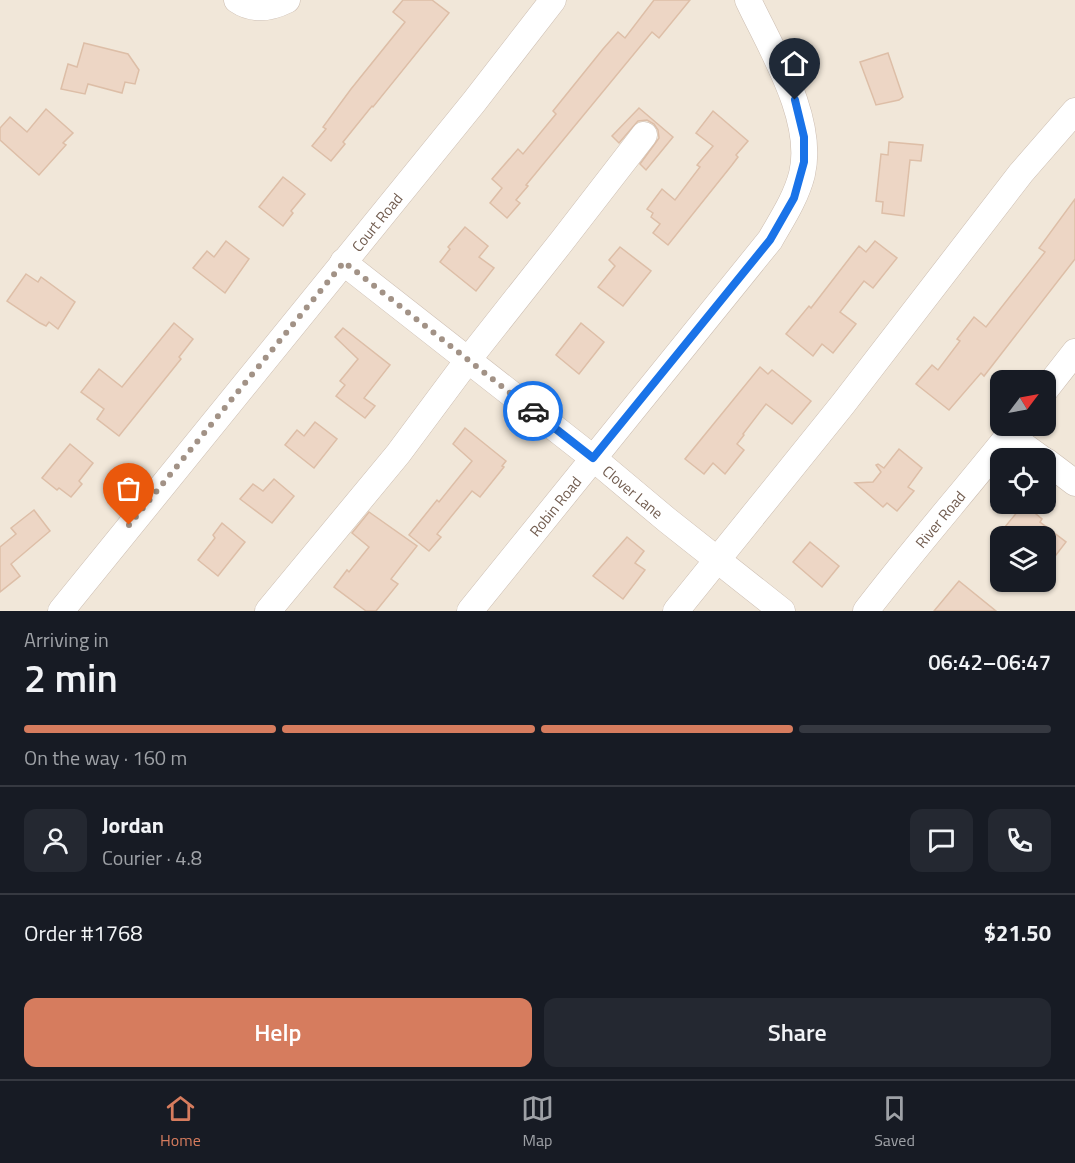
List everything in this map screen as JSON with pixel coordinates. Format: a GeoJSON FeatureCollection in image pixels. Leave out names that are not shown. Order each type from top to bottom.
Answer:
{"type":"FeatureCollection","features":[{"type":"Feature","properties":{"kind":"street"},"geometry":{"type":"LineString","coordinates":[[237,0],[256,8],[272,7],[287,0]]}},
{"type":"Feature","properties":{"kind":"street","name":"Court Road"},"geometry":{"type":"LineString","coordinates":[[61,611],[474,102],[553,0]]}},
{"type":"Feature","properties":{"kind":"street","name":"Robin Road"},"geometry":{"type":"LineString","coordinates":[[470,611],[770,240],[797,190],[804,162],[804,137],[799,112],[748,0]]}},
{"type":"Feature","properties":{"kind":"street"},"geometry":{"type":"LineString","coordinates":[[676,611],[850,395],[1021,173],[1075,111]]}},
{"type":"Feature","properties":{"kind":"street"},"geometry":{"type":"LineString","coordinates":[[268,611],[398,454],[468,360],[644,135]]}},
{"type":"Feature","properties":{"kind":"street","name":"Clover Lane"},"geometry":{"type":"LineString","coordinates":[[344,262],[593,458],[782,611]]}},
{"type":"Feature","properties":{"kind":"street"},"geometry":{"type":"LineString","coordinates":[[1056,376],[1075,352]]}},
{"type":"Feature","properties":{"kind":"street","name":"River Road"},"geometry":{"type":"LineString","coordinates":[[866,611],[1008,436]]}},
{"type":"Feature","properties":{"kind":"street"},"geometry":{"type":"LineString","coordinates":[[1019,436],[1032,448]]}},
{"type":"Feature","properties":{"kind":"street"},"geometry":{"type":"LineString","coordinates":[[1056,469],[1075,483]]}},
{"type":"Feature","properties":{"kind":"shaded area"},"geometry":{"type":"Polygon","coordinates":[[[0,0],[1075,0],[1075,611],[0,611],[0,0]]]}},
{"type":"Feature","properties":{"kind":"building"},"geometry":{"type":"Polygon","coordinates":[[[403,0],[432,0],[449,13],[343,142],[345,144],[331,161],[312,146],[326,129],[323,127],[351,89],[405,22],[393,12],[403,0]]]}},
{"type":"Feature","properties":{"kind":"building"},"geometry":{"type":"Polygon","coordinates":[[[654,0],[690,0],[659,38],[652,32],[526,185],[528,186],[516,200],[520,203],[507,218],[490,203],[502,188],[492,179],[518,149],[523,154],[556,114],[553,111],[603,49],[618,32],[625,38],[654,0]]]}},
{"type":"Feature","properties":{"kind":"building"},"geometry":{"type":"Polygon","coordinates":[[[84,43],[128,54],[139,70],[135,84],[125,82],[122,93],[88,84],[85,94],[61,89],[68,64],[77,67],[84,43]]]}},
{"type":"Feature","properties":{"kind":"building"},"geometry":{"type":"Polygon","coordinates":[[[888,53],[903,97],[876,105],[860,62],[888,53]]]}},
{"type":"Feature","properties":{"kind":"building"},"geometry":{"type":"Polygon","coordinates":[[[639,108],[673,137],[646,170],[640,164],[659,138],[654,124],[647,120],[638,121],[619,143],[612,136],[639,108]]]}},
{"type":"Feature","properties":{"kind":"building"},"geometry":{"type":"Polygon","coordinates":[[[46,109],[73,133],[63,143],[66,145],[39,175],[0,140],[0,128],[10,117],[27,132],[46,109]]]}},
{"type":"Feature","properties":{"kind":"building"},"geometry":{"type":"Polygon","coordinates":[[[713,111],[748,141],[736,155],[738,157],[732,165],[668,245],[653,233],[660,224],[651,217],[653,213],[647,209],[662,189],[675,200],[700,167],[697,165],[713,146],[696,133],[713,111]]]}},
{"type":"Feature","properties":{"kind":"building"},"geometry":{"type":"Polygon","coordinates":[[[889,142],[923,145],[921,161],[910,160],[904,216],[882,213],[883,202],[876,201],[881,154],[888,155],[889,142]]]}},
{"type":"Feature","properties":{"kind":"building"},"geometry":{"type":"Polygon","coordinates":[[[283,177],[305,194],[291,211],[293,213],[283,226],[259,207],[283,177]]]}},
{"type":"Feature","properties":{"kind":"building"},"geometry":{"type":"Polygon","coordinates":[[[1075,199],[1075,259],[984,376],[981,373],[949,410],[916,384],[932,365],[938,370],[960,341],[957,339],[974,317],[986,327],[1045,252],[1039,248],[1075,199]]]}},
{"type":"Feature","properties":{"kind":"building"},"geometry":{"type":"Polygon","coordinates":[[[465,227],[488,246],[479,257],[494,268],[476,291],[440,262],[450,249],[448,247],[465,227]]]}},
{"type":"Feature","properties":{"kind":"building"},"geometry":{"type":"Polygon","coordinates":[[[226,241],[249,259],[225,293],[193,268],[207,251],[214,257],[226,241]]]}},
{"type":"Feature","properties":{"kind":"building"},"geometry":{"type":"Polygon","coordinates":[[[875,241],[897,258],[873,288],[864,281],[840,312],[856,324],[833,353],[822,344],[813,356],[786,334],[809,306],[811,308],[859,246],[866,252],[875,241]]]}},
{"type":"Feature","properties":{"kind":"building"},"geometry":{"type":"Polygon","coordinates":[[[620,247],[651,271],[623,306],[598,287],[615,266],[609,260],[620,247]]]}},
{"type":"Feature","properties":{"kind":"building"},"geometry":{"type":"Polygon","coordinates":[[[26,274],[38,282],[41,277],[75,302],[58,329],[49,322],[46,326],[40,323],[7,301],[26,274]]]}},
{"type":"Feature","properties":{"kind":"building"},"geometry":{"type":"Polygon","coordinates":[[[174,323],[193,339],[179,357],[181,359],[119,436],[97,419],[104,409],[81,392],[99,369],[122,387],[174,323]]]}},
{"type":"Feature","properties":{"kind":"building"},"geometry":{"type":"Polygon","coordinates":[[[581,323],[604,342],[579,374],[556,355],[581,323]]]}},
{"type":"Feature","properties":{"kind":"building"},"geometry":{"type":"Polygon","coordinates":[[[343,328],[390,365],[364,398],[375,406],[365,418],[336,396],[345,385],[340,381],[358,359],[335,337],[343,328]]]}},
{"type":"Feature","properties":{"kind":"building"},"geometry":{"type":"Polygon","coordinates":[[[760,367],[768,374],[772,370],[811,401],[792,424],[766,404],[737,444],[744,450],[725,474],[713,463],[704,474],[685,459],[760,367]]]}},
{"type":"Feature","properties":{"kind":"building"},"geometry":{"type":"Polygon","coordinates":[[[315,422],[337,439],[314,468],[285,445],[297,430],[304,436],[315,422]]]}},
{"type":"Feature","properties":{"kind":"building"},"geometry":{"type":"Polygon","coordinates":[[[465,428],[506,461],[502,466],[504,467],[480,497],[472,491],[437,534],[441,537],[429,551],[409,535],[472,461],[453,444],[465,428]]]}},
{"type":"Feature","properties":{"kind":"building"},"geometry":{"type":"Polygon","coordinates":[[[70,444],[93,463],[79,481],[82,484],[71,497],[59,488],[57,490],[42,478],[70,444]]]}},
{"type":"Feature","properties":{"kind":"building"},"geometry":{"type":"Polygon","coordinates":[[[899,449],[922,468],[908,487],[914,491],[897,511],[887,503],[883,507],[855,483],[873,482],[881,472],[876,465],[884,468],[899,449]]]}},
{"type":"Feature","properties":{"kind":"building"},"geometry":{"type":"Polygon","coordinates":[[[274,479],[294,496],[272,523],[240,499],[253,484],[263,491],[274,479]]]}},
{"type":"Feature","properties":{"kind":"building"},"geometry":{"type":"Polygon","coordinates":[[[34,510],[50,531],[11,564],[20,576],[0,592],[0,547],[16,534],[11,528],[34,510]]]}},
{"type":"Feature","properties":{"kind":"building"},"geometry":{"type":"Polygon","coordinates":[[[369,512],[417,546],[391,579],[398,584],[376,611],[366,611],[334,587],[369,547],[352,533],[369,512]]]}},
{"type":"Feature","properties":{"kind":"building"},"geometry":{"type":"Polygon","coordinates":[[[1016,514],[1036,514],[1045,526],[1006,526],[1016,514]]]}},
{"type":"Feature","properties":{"kind":"building"},"geometry":{"type":"Polygon","coordinates":[[[222,523],[245,542],[218,576],[198,560],[215,538],[213,535],[222,523]]]}},
{"type":"Feature","properties":{"kind":"building"},"geometry":{"type":"Polygon","coordinates":[[[1056,534],[1066,542],[1056,555],[1056,534]]]}},
{"type":"Feature","properties":{"kind":"building"},"geometry":{"type":"Polygon","coordinates":[[[627,537],[644,551],[635,563],[645,570],[623,599],[593,576],[627,537]]]}},
{"type":"Feature","properties":{"kind":"building"},"geometry":{"type":"Polygon","coordinates":[[[810,542],[839,566],[822,587],[793,562],[810,542]]]}},
{"type":"Feature","properties":{"kind":"building"},"geometry":{"type":"Polygon","coordinates":[[[959,581],[996,611],[934,611],[959,581]]]}},
{"type":"Feature","properties":{"kind":"way so far"},"geometry":{"type":"LineString","coordinates":[[129,525],[344,262],[533,411]]}},
{"type":"Feature","properties":{"kind":"route"},"geometry":{"type":"LineString","coordinates":[[533,411],[593,458],[770,240],[794,198],[804,162],[804,137],[795,100]]}}]}
